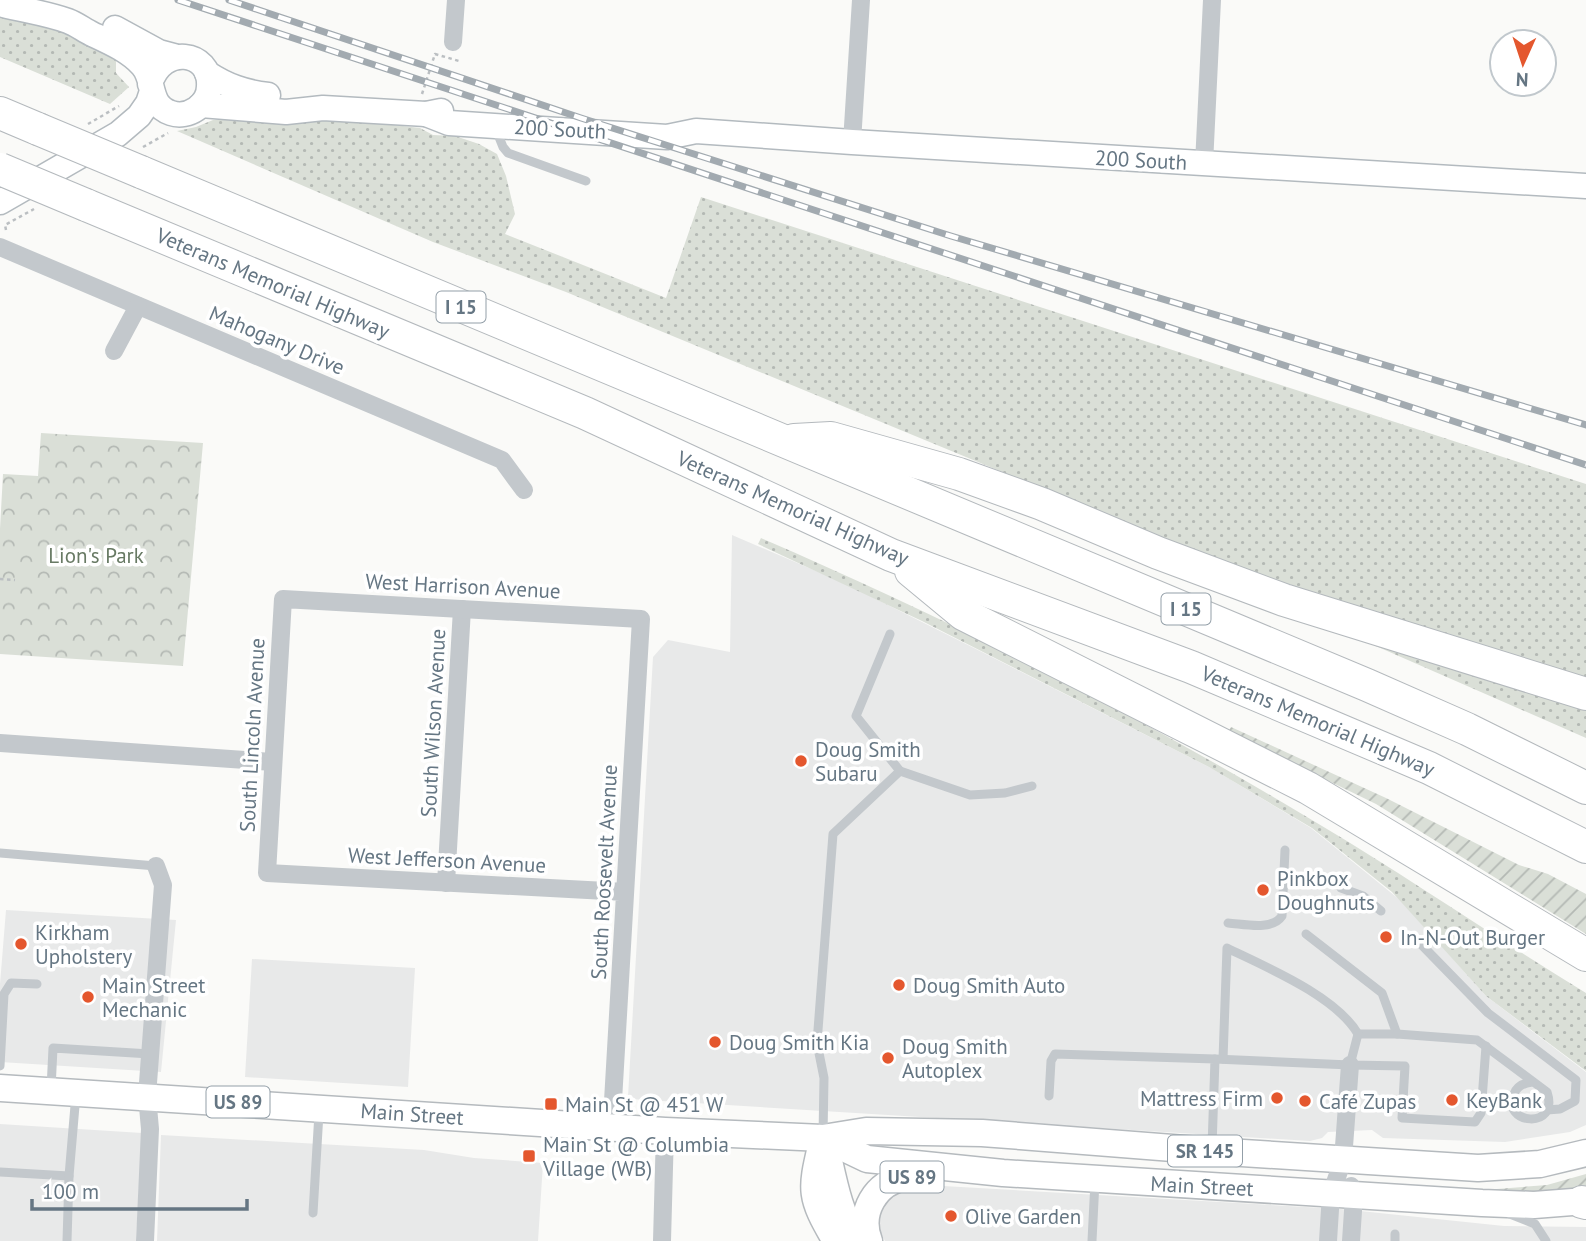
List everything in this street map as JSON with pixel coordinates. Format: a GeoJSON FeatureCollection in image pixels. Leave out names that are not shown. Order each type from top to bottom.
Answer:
{"type":"FeatureCollection","features":[{"type":"Feature","properties":{"kind":"highway","name":"I 15"},"geometry":{"type":"LineString","coordinates":[[0,113],[1379,690],[1467,729],[1586,788]]}},
{"type":"Feature","properties":{"kind":"highway","name":"Veterans Memorial Highway"},"geometry":{"type":"LineString","coordinates":[[0,169],[585,413],[891,555],[1204,672],[1429,768],[1586,847]]}},
{"type":"Feature","properties":{"kind":"highway"},"geometry":{"type":"LineString","coordinates":[[781,440],[831,438],[949,470],[1032,500],[1158,554],[1284,600],[1586,694]]}},
{"type":"Feature","properties":{"kind":"highway"},"geometry":{"type":"LineString","coordinates":[[891,555],[963,614],[1331,800],[1586,955]]}},
{"type":"Feature","properties":{"kind":"highway"},"geometry":{"type":"LineString","coordinates":[[1401,844],[1521,935],[1586,977]]}},
{"type":"Feature","properties":{"kind":"main road","name":"Main Street"},"geometry":{"type":"LineString","coordinates":[[0,1088],[665,1132],[823,1138],[866,1131],[982,1133],[1211,1152],[1509,1168],[1555,1162],[1586,1153]]}},
{"type":"Feature","properties":{"kind":"main road","name":"Main Street"},"geometry":{"type":"LineString","coordinates":[[823,1138],[867,1159],[1003,1173],[1482,1203],[1534,1205],[1585,1202]]}},
{"type":"Feature","properties":{"kind":"main road"},"geometry":{"type":"LineString","coordinates":[[823,1138],[813,1182],[817,1208],[836,1241]]}},
{"type":"Feature","properties":{"kind":"main road"},"geometry":{"type":"LineString","coordinates":[[823,1138],[836,1194],[850,1230],[858,1241]]}},
{"type":"Feature","properties":{"kind":"main road","name":"US 89"},"geometry":{"type":"LineString","coordinates":[[869,1241],[864,1225],[873,1198],[891,1182],[905,1177],[978,1179],[1003,1173]]}},
{"type":"Feature","properties":{"kind":"street"},"geometry":{"type":"LineString","coordinates":[[453,42],[456,0]]}},
{"type":"Feature","properties":{"kind":"street"},"geometry":{"type":"LineString","coordinates":[[852,142],[861,0]]}},
{"type":"Feature","properties":{"kind":"street"},"geometry":{"type":"LineString","coordinates":[[1204,164],[1212,0]]}},
{"type":"Feature","properties":{"kind":"street"},"geometry":{"type":"LineString","coordinates":[[0,4],[70,21],[93,21],[111,26],[159,52],[187,57],[199,63],[207,73],[209,86],[206,99],[201,105],[186,114],[172,114],[132,135],[118,134]]}},
{"type":"Feature","properties":{"kind":"street"},"geometry":{"type":"LineString","coordinates":[[70,21],[128,53],[143,65],[153,97],[161,107],[172,114]]}},
{"type":"Feature","properties":{"kind":"street"},"geometry":{"type":"LineString","coordinates":[[0,202],[118,134],[139,116],[148,103],[154,72],[162,62],[174,56]]}},
{"type":"Feature","properties":{"kind":"street","name":"200 South"},"geometry":{"type":"LineString","coordinates":[[207,73],[228,86],[243,91],[289,97],[323,108]]}},
{"type":"Feature","properties":{"kind":"street","name":"200 South"},"geometry":{"type":"LineString","coordinates":[[201,105],[286,112],[323,108],[426,105],[449,110],[669,124],[695,131],[852,142],[1586,186]]}},
{"type":"Feature","properties":{"kind":"street","name":"200 South"},"geometry":{"type":"LineString","coordinates":[[426,105],[449,123],[667,137],[695,131]]}},
{"type":"Feature","properties":{"kind":"street","name":"Mahogany Drive"},"geometry":{"type":"LineString","coordinates":[[0,247],[502,460],[524,490]]}},
{"type":"Feature","properties":{"kind":"street"},"geometry":{"type":"LineString","coordinates":[[114,351],[138,306]]}},
{"type":"Feature","properties":{"kind":"street","name":"West Harrison Avenue"},"geometry":{"type":"LineString","coordinates":[[282,599],[641,619]]}},
{"type":"Feature","properties":{"kind":"street","name":"South Lincoln Avenue"},"geometry":{"type":"LineString","coordinates":[[267,873],[282,599]]}},
{"type":"Feature","properties":{"kind":"street","name":"South Wilson Avenue"},"geometry":{"type":"LineString","coordinates":[[446,883],[462,609]]}},
{"type":"Feature","properties":{"kind":"street","name":"South Roosevelt Avenue"},"geometry":{"type":"LineString","coordinates":[[612,1127],[641,619]]}},
{"type":"Feature","properties":{"kind":"street"},"geometry":{"type":"LineString","coordinates":[[0,743],[273,762]]}},
{"type":"Feature","properties":{"kind":"street"},"geometry":{"type":"LineString","coordinates":[[145,1241],[150,1131],[147,1096],[163,885],[156,866]]}},
{"type":"Feature","properties":{"kind":"street","name":"West Jefferson Avenue"},"geometry":{"type":"LineString","coordinates":[[267,873],[625,892]]}},
{"type":"Feature","properties":{"kind":"street"},"geometry":{"type":"LineString","coordinates":[[1350,1065],[1342,1195],[1351,1241]]}},
{"type":"Feature","properties":{"kind":"street"},"geometry":{"type":"LineString","coordinates":[[662,1241],[665,1132]]}},
{"type":"Feature","properties":{"kind":"street"},"geometry":{"type":"LineString","coordinates":[[1328,1241],[1342,1195]]}},
{"type":"Feature","properties":{"kind":"lane"},"geometry":{"type":"LineString","coordinates":[[494,126],[508,153],[586,181]]}},
{"type":"Feature","properties":{"kind":"lane"},"geometry":{"type":"LineString","coordinates":[[890,634],[856,716],[900,771],[970,795],[1005,793],[1032,786]]}},
{"type":"Feature","properties":{"kind":"lane"},"geometry":{"type":"LineString","coordinates":[[823,1138],[824,1078],[817,1043],[833,834],[900,771]]}},
{"type":"Feature","properties":{"kind":"lane"},"geometry":{"type":"LineString","coordinates":[[1228,923],[1269,925],[1278,922],[1282,916],[1285,850]]}},
{"type":"Feature","properties":{"kind":"lane"},"geometry":{"type":"LineString","coordinates":[[0,853],[156,866]]}},
{"type":"Feature","properties":{"kind":"lane"},"geometry":{"type":"LineString","coordinates":[[1341,888],[1363,896],[1381,911]]}},
{"type":"Feature","properties":{"kind":"lane"},"geometry":{"type":"LineString","coordinates":[[1306,934],[1382,993],[1397,1034]]}},
{"type":"Feature","properties":{"kind":"lane"},"geometry":{"type":"LineString","coordinates":[[1412,935],[1488,1013],[1576,1080],[1575,1101],[1560,1109],[1547,1110]]}},
{"type":"Feature","properties":{"kind":"lane"},"geometry":{"type":"LineString","coordinates":[[1211,1152],[1227,948],[1307,989],[1352,1022],[1358,1034],[1350,1065]]}},
{"type":"Feature","properties":{"kind":"lane"},"geometry":{"type":"LineString","coordinates":[[0,1066],[4,994],[11,983],[37,984]]}},
{"type":"Feature","properties":{"kind":"lane"},"geometry":{"type":"LineString","coordinates":[[1358,1034],[1477,1040],[1547,1092],[1547,1110],[1538,1118],[1527,1119],[1521,1117],[1513,1108],[1512,1102],[1516,1090],[1532,1082]]}},
{"type":"Feature","properties":{"kind":"lane"},"geometry":{"type":"LineString","coordinates":[[1049,1096],[1051,1060],[1055,1054],[1405,1066],[1402,1118],[1475,1122],[1481,1113],[1486,1046]]}},
{"type":"Feature","properties":{"kind":"lane"},"geometry":{"type":"LineString","coordinates":[[67,1241],[69,1176],[63,1091],[53,1048],[150,1054]]}},
{"type":"Feature","properties":{"kind":"lane"},"geometry":{"type":"LineString","coordinates":[[313,1213],[320,1108]]}},
{"type":"Feature","properties":{"kind":"lane"},"geometry":{"type":"LineString","coordinates":[[0,1172],[69,1176]]}},
{"type":"Feature","properties":{"kind":"lane"},"geometry":{"type":"LineString","coordinates":[[1092,1241],[1096,1180]]}},
{"type":"Feature","properties":{"kind":"lane"},"geometry":{"type":"LineString","coordinates":[[1482,1203],[1535,1224],[1546,1241]]}},
{"type":"Feature","properties":{"kind":"path"},"geometry":{"type":"LineString","coordinates":[[426,105],[421,94],[435,54],[459,61]]}},
{"type":"Feature","properties":{"kind":"path"},"geometry":{"type":"LineString","coordinates":[[0,579],[15,580]]}},
{"type":"Feature","properties":{"kind":"shaded area","name":"Doug Smith Autoplex"},"geometry":{"type":"Polygon","coordinates":[[[732,535],[844,583],[976,649],[1211,768],[1311,828],[1400,900],[1486,996],[1586,1072],[1586,1125],[1570,1132],[1505,1142],[1383,1138],[1372,1130],[1328,1132],[1322,1138],[1310,1141],[630,1099],[628,1097],[653,657],[668,640],[730,652],[732,535]]]}},
{"type":"Feature","properties":{"kind":"shaded area"},"geometry":{"type":"Polygon","coordinates":[[[6,910],[176,920],[161,1072],[0,1062],[0,984],[6,910]]]}},
{"type":"Feature","properties":{"kind":"shaded area"},"geometry":{"type":"Polygon","coordinates":[[[252,959],[415,968],[408,1087],[245,1077],[252,959]]]}},
{"type":"Feature","properties":{"kind":"shaded area"},"geometry":{"type":"Polygon","coordinates":[[[0,1124],[142,1133],[136,1241],[0,1241],[0,1124]]]}},
{"type":"Feature","properties":{"kind":"shaded area"},"geometry":{"type":"Polygon","coordinates":[[[161,1135],[424,1150],[474,1158],[543,1163],[538,1241],[157,1241],[161,1135]]]}},
{"type":"Feature","properties":{"kind":"shaded area"},"geometry":{"type":"Polygon","coordinates":[[[908,1184],[1341,1209],[1504,1226],[1586,1227],[1586,1241],[885,1241],[877,1227],[880,1207],[890,1195],[908,1184]]]}},
{"type":"Feature","properties":{"kind":"green space"},"geometry":{"type":"Polygon","coordinates":[[[0,15],[73,34],[116,56],[116,73],[129,87],[110,104],[0,57],[0,15]]]}},
{"type":"Feature","properties":{"kind":"green space"},"geometry":{"type":"Polygon","coordinates":[[[263,116],[420,128],[433,135],[455,136],[479,144],[497,154],[506,176],[515,214],[505,234],[666,298],[701,197],[1586,484],[1586,677],[1337,603],[1165,539],[566,292],[433,242],[177,131],[213,120],[263,116]]]}},
{"type":"Feature","properties":{"kind":"green space","name":"Lion's Park"},"geometry":{"type":"Polygon","coordinates":[[[41,433],[203,443],[183,666],[0,654],[3,474],[38,476],[41,433]]]}},
{"type":"Feature","properties":{"kind":"green space"},"geometry":{"type":"Polygon","coordinates":[[[761,538],[976,637],[1186,747],[1355,846],[1586,993],[1586,1071],[1486,996],[1392,892],[1312,828],[1209,767],[922,621],[758,544],[761,538]]]}},
{"type":"Feature","properties":{"kind":"green space"},"geometry":{"type":"Polygon","coordinates":[[[1353,636],[1586,707],[1586,738],[1353,636]]]}},
{"type":"Feature","properties":{"kind":"green space"},"geometry":{"type":"Polygon","coordinates":[[[1231,727],[1386,798],[1519,865],[1548,874],[1586,894],[1586,934],[1376,804],[1228,732],[1231,727]]]}},
{"type":"Feature","properties":{"kind":"green space"},"geometry":{"type":"Polygon","coordinates":[[[1586,1174],[1586,1188],[1544,1193],[1471,1191],[1547,1185],[1586,1174]]]}},
{"type":"Feature","properties":{"kind":"railway"},"geometry":{"type":"LineString","coordinates":[[178,0],[1586,465]]}},
{"type":"Feature","properties":{"kind":"railway"},"geometry":{"type":"LineString","coordinates":[[229,0],[581,118],[951,236],[1586,425]]}},
{"type":"Feature","properties":{"kind":"place","name":"Doug Smith Subaru"},"geometry":{"type":"Point","coordinates":[801,761]}},
{"type":"Feature","properties":{"kind":"place","name":"Pinkbox Doughnuts"},"geometry":{"type":"Point","coordinates":[1263,890]}},
{"type":"Feature","properties":{"kind":"place","name":"In-N-Out Burger"},"geometry":{"type":"Point","coordinates":[1386,937]}},
{"type":"Feature","properties":{"kind":"place","name":"Kirkham Upholstery"},"geometry":{"type":"Point","coordinates":[21,944]}},
{"type":"Feature","properties":{"kind":"place","name":"Doug Smith Auto"},"geometry":{"type":"Point","coordinates":[899,985]}},
{"type":"Feature","properties":{"kind":"place","name":"Main Street Mechanic"},"geometry":{"type":"Point","coordinates":[88,997]}},
{"type":"Feature","properties":{"kind":"place","name":"Doug Smith Kia"},"geometry":{"type":"Point","coordinates":[715,1042]}},
{"type":"Feature","properties":{"kind":"place","name":"Doug Smith Autoplex"},"geometry":{"type":"Point","coordinates":[888,1058]}},
{"type":"Feature","properties":{"kind":"place","name":"Mattress Firm"},"geometry":{"type":"Point","coordinates":[1277,1098]}},
{"type":"Feature","properties":{"kind":"place","name":"KeyBank"},"geometry":{"type":"Point","coordinates":[1452,1100]}},
{"type":"Feature","properties":{"kind":"place","name":"Café Zupas"},"geometry":{"type":"Point","coordinates":[1305,1101]}},
{"type":"Feature","properties":{"kind":"place","name":"Main St @ 451 W"},"geometry":{"type":"Point","coordinates":[551,1104]}},
{"type":"Feature","properties":{"kind":"place","name":"Main St @ Columbia Village (WB)"},"geometry":{"type":"Point","coordinates":[529,1156]}},
{"type":"Feature","properties":{"kind":"place","name":"Olive Garden"},"geometry":{"type":"Point","coordinates":[951,1216]}}]}
